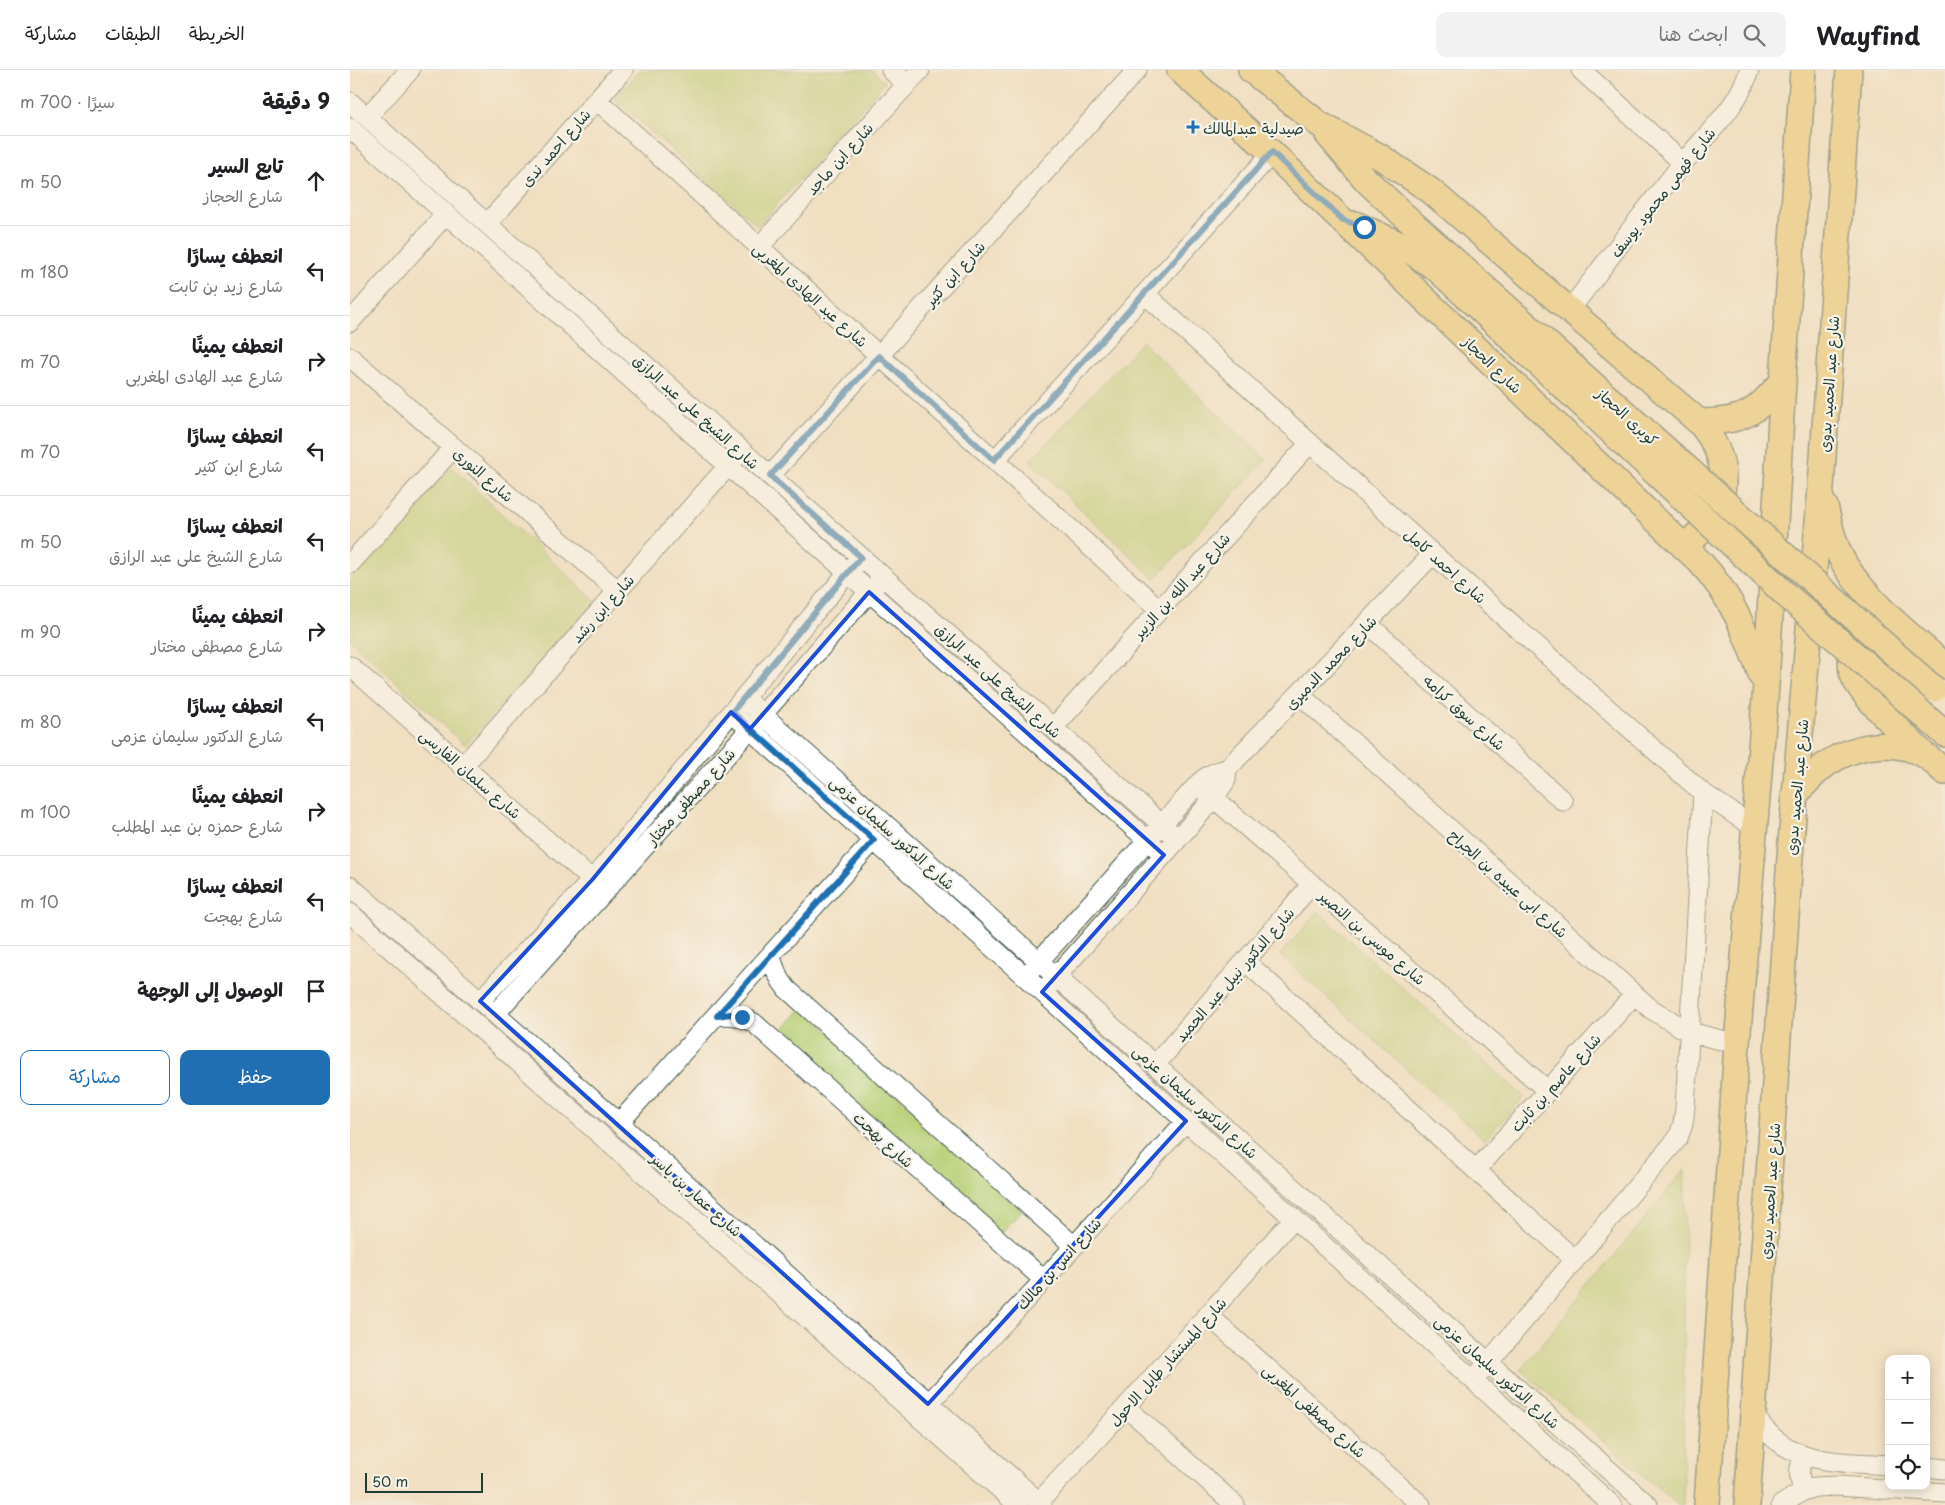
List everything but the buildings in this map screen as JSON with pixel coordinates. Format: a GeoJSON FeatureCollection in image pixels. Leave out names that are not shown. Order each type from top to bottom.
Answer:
{"type":"FeatureCollection","features":[{"type":"Feature","properties":{"kind":"main road","name":"شارع الحجاز"},"geometry":{"type":"LineString","coordinates":[[1180,70],[1272,152],[1710,573],[1728,597],[1739,617],[1766,686]]}},
{"type":"Feature","properties":{"kind":"main road"},"geometry":{"type":"LineString","coordinates":[[1251,70],[1319,124],[1379,156],[1431,192],[1699,422],[1716,446],[1721,460],[1723,488],[1717,509],[1706,528],[1683,546]]}},
{"type":"Feature","properties":{"kind":"main road"},"geometry":{"type":"LineString","coordinates":[[1707,1505],[1736,1044],[1766,686],[1782,381],[1803,70]]}},
{"type":"Feature","properties":{"kind":"main road","name":"شارع عبد الحميد بدوى"},"geometry":{"type":"LineString","coordinates":[[1747,1505],[1794,796],[1821,487],[1849,70]]}},
{"type":"Feature","properties":{"kind":"main road","name":"كوبرى الحجاز"},"geometry":{"type":"LineString","coordinates":[[1319,124],[1368,181],[1392,204],[1939,694]]}},
{"type":"Feature","properties":{"kind":"main road","name":"كوبرى الحجاز"},"geometry":{"type":"LineString","coordinates":[[1343,220],[1364,227],[1403,246],[1436,268],[1784,593],[1945,734]]}},
{"type":"Feature","properties":{"kind":"main road"},"geometry":{"type":"LineString","coordinates":[[1699,422],[1731,420],[1751,412],[1782,381]]}},
{"type":"Feature","properties":{"kind":"main road"},"geometry":{"type":"LineString","coordinates":[[1821,487],[1836,546],[1846,567],[1871,598],[1945,666]]}},
{"type":"Feature","properties":{"kind":"main road"},"geometry":{"type":"LineString","coordinates":[[1897,623],[1877,625],[1862,635],[1853,650],[1852,669],[1858,686],[1924,755],[1945,772]]}},
{"type":"Feature","properties":{"kind":"main road"},"geometry":{"type":"LineString","coordinates":[[1794,796],[1828,763],[1857,750],[1889,745],[1905,747],[1924,755]]}},
{"type":"Feature","properties":{"kind":"street"},"geometry":{"type":"LineString","coordinates":[[367,118],[410,70]]}},
{"type":"Feature","properties":{"kind":"street","name":"شارع احمد ندى"},"geometry":{"type":"LineString","coordinates":[[487,224],[623,70]]}},
{"type":"Feature","properties":{"kind":"street"},"geometry":{"type":"LineString","coordinates":[[891,70],[907,84]]}},
{"type":"Feature","properties":{"kind":"street","name":"شارع ابن ماجد"},"geometry":{"type":"LineString","coordinates":[[759,246],[920,70]]}},
{"type":"Feature","properties":{"kind":"street","name":"شارع ابن كثير"},"geometry":{"type":"LineString","coordinates":[[770,476],[1137,70]]}},
{"type":"Feature","properties":{"kind":"street","name":"شارع فهمى محمود يوسف"},"geometry":{"type":"LineString","coordinates":[[1569,311],[1683,163],[1734,102],[1749,70]]}},
{"type":"Feature","properties":{"kind":"street"},"geometry":{"type":"LineString","coordinates":[[1586,72],[1683,163]]}},
{"type":"Feature","properties":{"kind":"street","name":"شارع عبد الهادى المغربى"},"geometry":{"type":"LineString","coordinates":[[597,100],[1160,610]]}},
{"type":"Feature","properties":{"kind":"street","name":"شارع الشيخ على عبد الرازق"},"geometry":{"type":"LineString","coordinates":[[350,102],[1178,839]]}},
{"type":"Feature","properties":{"kind":"street","name":"شارع الشيخ على عبد الرازق"},"geometry":{"type":"LineString","coordinates":[[350,128],[1164,855]]}},
{"type":"Feature","properties":{"kind":"street"},"geometry":{"type":"LineString","coordinates":[[994,460],[1272,152]]}},
{"type":"Feature","properties":{"kind":"street"},"geometry":{"type":"LineString","coordinates":[[350,322],[446,214]]}},
{"type":"Feature","properties":{"kind":"street","name":"شارع احمد كامل"},"geometry":{"type":"LineString","coordinates":[[1145,294],[1433,554],[1703,793],[1755,828]]}},
{"type":"Feature","properties":{"kind":"street","name":"شارع النورى"},"geometry":{"type":"LineString","coordinates":[[350,357],[618,591]]}},
{"type":"Feature","properties":{"kind":"street","name":"شارع عبد الله بن الزبير"},"geometry":{"type":"LineString","coordinates":[[1053,728],[1310,442]]}},
{"type":"Feature","properties":{"kind":"street"},"geometry":{"type":"LineString","coordinates":[[350,564],[454,448]]}},
{"type":"Feature","properties":{"kind":"street","name":"شارع ابن رشد"},"geometry":{"type":"LineString","coordinates":[[463,766],[742,451]]}},
{"type":"Feature","properties":{"kind":"street","name":"شارع محمد الدميرى"},"geometry":{"type":"LineString","coordinates":[[1025,976],[1198,784],[1206,776],[1216,771],[1227,769],[1433,554]]}},
{"type":"Feature","properties":{"kind":"street","name":"شارع مصطفى مختار"},"geometry":{"type":"LineString","coordinates":[[480,1001],[592,880],[861,557]]}},
{"type":"Feature","properties":{"kind":"street","name":"شارع مصطفى مختار"},"geometry":{"type":"LineString","coordinates":[[494,1014],[763,715],[883,576]]}},
{"type":"Feature","properties":{"kind":"street","name":"شارع سوق كرامه"},"geometry":{"type":"LineString","coordinates":[[1367,623],[1563,801]]}},
{"type":"Feature","properties":{"kind":"street","name":"شارع سلمان الفارسى"},"geometry":{"type":"LineString","coordinates":[[350,666],[592,880]]}},
{"type":"Feature","properties":{"kind":"street","name":"شارع ابى عبيده بن الجراح"},"geometry":{"type":"LineString","coordinates":[[1299,694],[1634,995],[1669,1022],[1689,1032],[1736,1044]]}},
{"type":"Feature","properties":{"kind":"street","name":"شارع الدكتور سليمان عزمى"},"geometry":{"type":"LineString","coordinates":[[744,698],[1648,1505]]}},
{"type":"Feature","properties":{"kind":"street","name":"شارع الدكتور سليمان عزمى"},"geometry":{"type":"LineString","coordinates":[[732,712],[1612,1505]]}},
{"type":"Feature","properties":{"kind":"street","name":"شارع محمد الدميرى"},"geometry":{"type":"LineString","coordinates":[[1042,992],[1214,798],[1226,780],[1227,769]]}},
{"type":"Feature","properties":{"kind":"street","name":"شارع موسى بن النصير"},"geometry":{"type":"LineString","coordinates":[[1198,784],[1548,1090]]}},
{"type":"Feature","properties":{"kind":"street"},"geometry":{"type":"LineString","coordinates":[[1473,1380],[1678,1138],[1684,1124],[1703,793]]}},
{"type":"Feature","properties":{"kind":"street"},"geometry":{"type":"LineString","coordinates":[[619,1123],[874,840]]}},
{"type":"Feature","properties":{"kind":"street","name":"شارع الدكتور نبيل عبد الحميد"},"geometry":{"type":"LineString","coordinates":[[1155,1065],[1312,884]]}},
{"type":"Feature","properties":{"kind":"street","name":"شارع عمار بن ياسر"},"geometry":{"type":"LineString","coordinates":[[350,886],[619,1123],[928,1404],[1041,1504]]}},
{"type":"Feature","properties":{"kind":"street","name":"شارع عمار بن ياسر"},"geometry":{"type":"LineString","coordinates":[[350,913],[1018,1505]]}},
{"type":"Feature","properties":{"kind":"street"},"geometry":{"type":"LineString","coordinates":[[771,955],[779,979],[787,989],[1074,1246]]}},
{"type":"Feature","properties":{"kind":"street"},"geometry":{"type":"LineString","coordinates":[[1245,961],[1575,1260]]}},
{"type":"Feature","properties":{"kind":"street","name":"شارع عاصم بن ثابت"},"geometry":{"type":"LineString","coordinates":[[1476,1170],[1634,995]]}},
{"type":"Feature","properties":{"kind":"street","name":"شارع بهجت"},"geometry":{"type":"LineString","coordinates":[[717,1016],[736,1016],[754,1023],[1044,1280]]}},
{"type":"Feature","properties":{"kind":"street","name":"شارع انس بن مالك"},"geometry":{"type":"LineString","coordinates":[[928,1404],[1044,1280],[1186,1121]]}},
{"type":"Feature","properties":{"kind":"street","name":"شارع المستشار طايل الاحول"},"geometry":{"type":"LineString","coordinates":[[1041,1504],[1294,1218]]}},
{"type":"Feature","properties":{"kind":"street","name":"شارع مصطفى المغربى"},"geometry":{"type":"LineString","coordinates":[[1208,1315],[1421,1505]]}},
{"type":"Feature","properties":{"kind":"street"},"geometry":{"type":"LineString","coordinates":[[1126,1408],[1235,1505]]}},
{"type":"Feature","properties":{"kind":"street"},"geometry":{"type":"LineString","coordinates":[[1754,1414],[1761,1426],[1793,1452],[1824,1461],[1885,1465]]}},
{"type":"Feature","properties":{"kind":"street"},"geometry":{"type":"LineString","coordinates":[[1803,1491],[1799,1467],[1805,1456]]}},
{"type":"Feature","properties":{"kind":"street"},"geometry":{"type":"LineString","coordinates":[[1930,1467],[1945,1469]]}},
{"type":"Feature","properties":{"kind":"street"},"geometry":{"type":"LineString","coordinates":[[1781,1505],[1803,1491],[1827,1486],[1945,1493]]}},
{"type":"Feature","properties":{"kind":"highlighted area"},"geometry":{"type":"Polygon","coordinates":[[[869,592],[1164,855],[1042,992],[1186,1121],[928,1404],[480,1001],[592,880],[731,712],[750,729],[869,592]]]}},
{"type":"Feature","properties":{"kind":"green space"},"geometry":{"type":"Polygon","coordinates":[[[640,70],[871,70],[885,82],[758,226],[615,99],[640,70]]]}},
{"type":"Feature","properties":{"kind":"green space"},"geometry":{"type":"Polygon","coordinates":[[[1142,342],[1266,460],[1155,579],[1030,461],[1142,342]]]}},
{"type":"Feature","properties":{"kind":"green space"},"geometry":{"type":"Polygon","coordinates":[[[451,467],[596,602],[465,745],[350,639],[350,578],[451,467]]]}},
{"type":"Feature","properties":{"kind":"green space"},"geometry":{"type":"Polygon","coordinates":[[[1318,912],[1524,1097],[1485,1140],[1280,955],[1318,912]]]}},
{"type":"Feature","properties":{"kind":"green space"},"geometry":{"type":"Polygon","coordinates":[[[803,1008],[1022,1210],[998,1236],[779,1034],[803,1008]]]}},
{"type":"Feature","properties":{"kind":"green space"},"geometry":{"type":"Polygon","coordinates":[[[1685,1169],[1683,1505],[1678,1505],[1521,1370],[1685,1169]]]}},
{"type":"Feature","properties":{"kind":"place","name":"صيدلية عبدالمالك"},"geometry":{"type":"Point","coordinates":[1193,127]}},
{"type":"Feature","properties":{"kind":"route"},"geometry":{"type":"LineString","coordinates":[[742,1017],[730,1014],[717,1016],[874,840],[732,712],[861,557],[770,476],[879,356],[994,460],[1272,152],[1343,220],[1364,227]]}}]}
